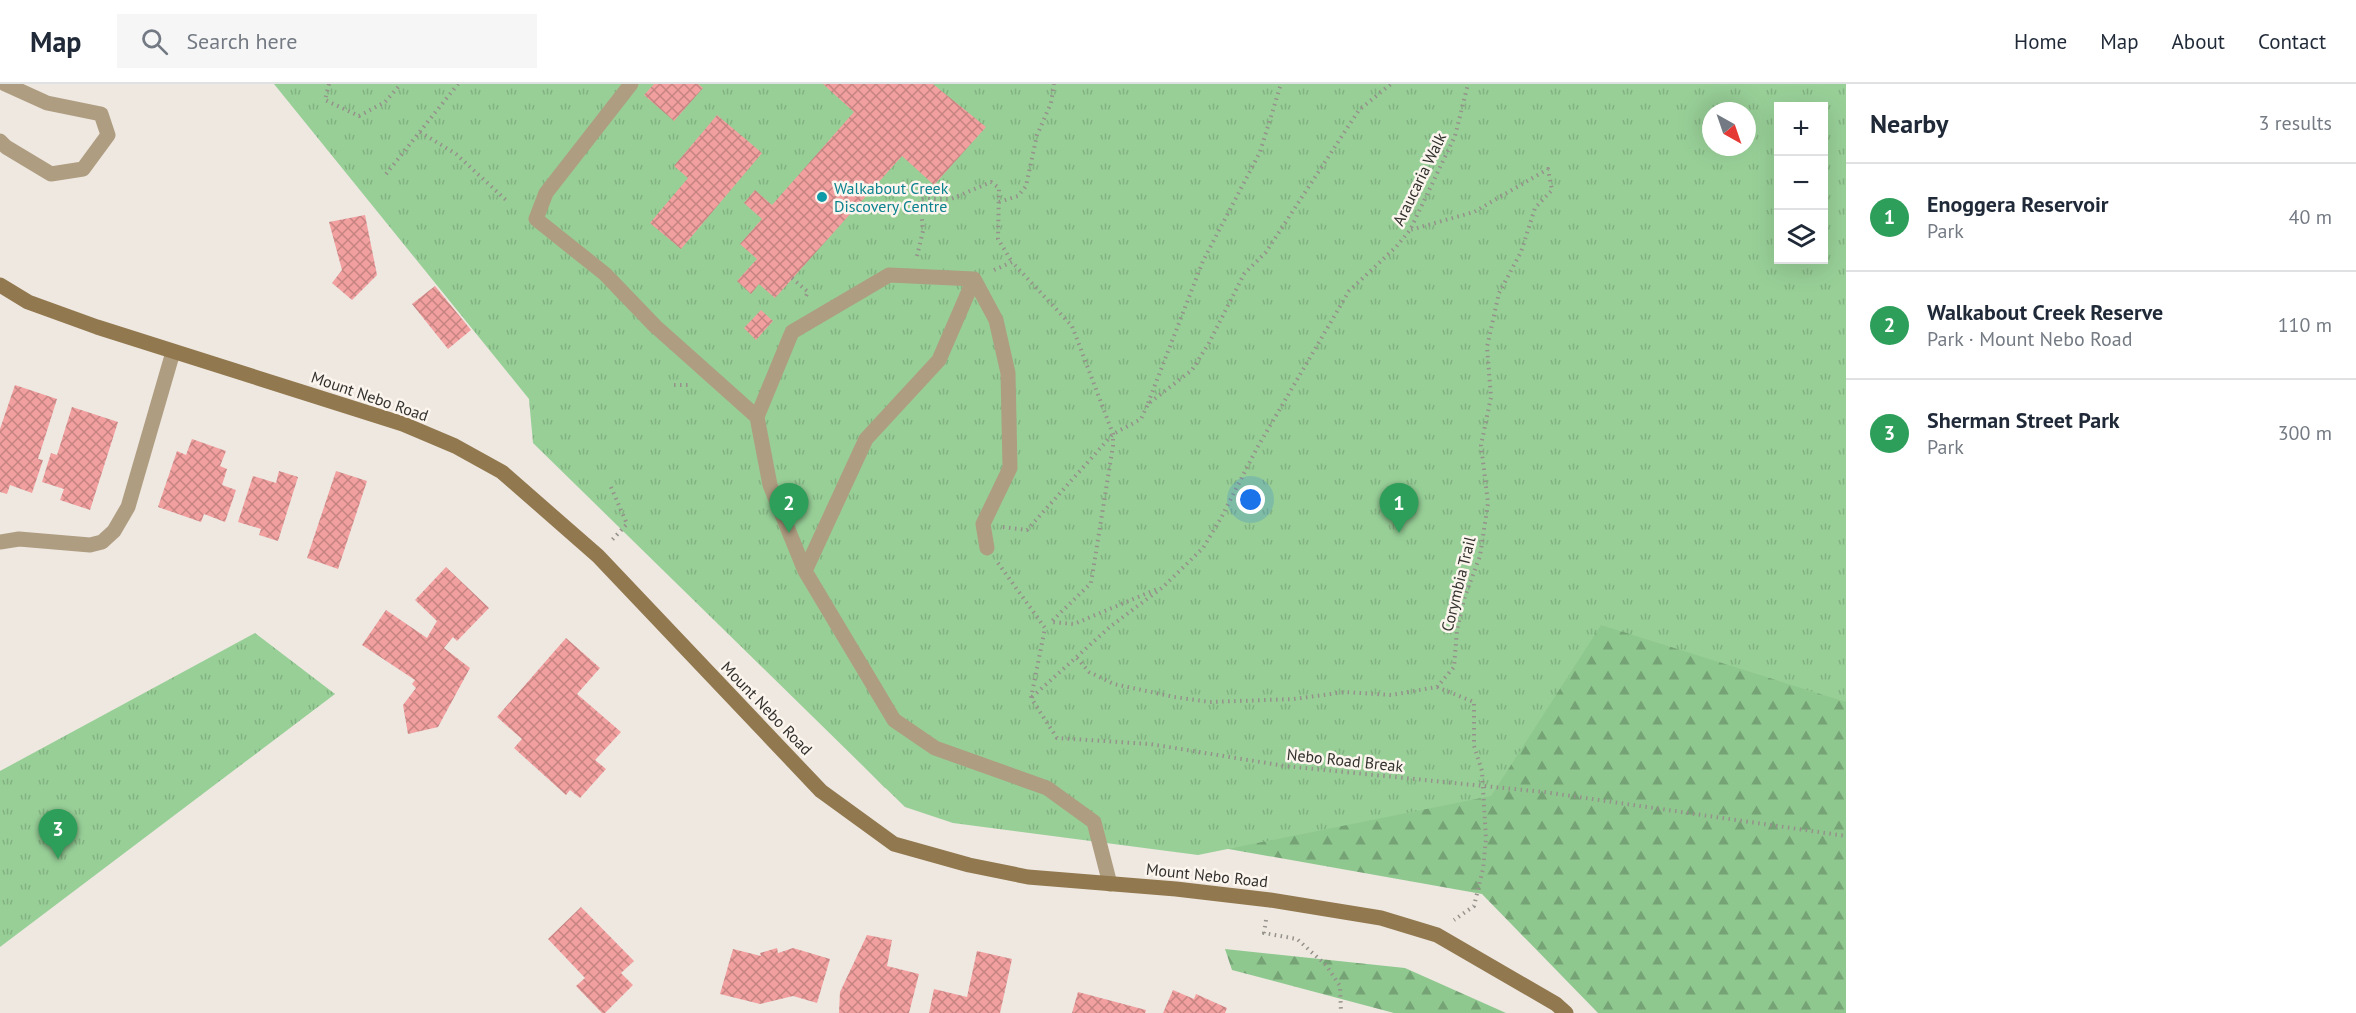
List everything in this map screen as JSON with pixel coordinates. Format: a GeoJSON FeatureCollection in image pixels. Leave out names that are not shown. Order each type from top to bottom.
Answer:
{"type":"FeatureCollection","features":[{"type":"Feature","properties":{"kind":"main road","name":"Mount Nebo Road"},"geometry":{"type":"LineString","coordinates":[[0,285],[28,302],[173,352],[403,424],[455,446],[502,472],[598,556],[821,791],[894,844],[969,865],[1028,877],[1305,904],[1381,918],[1437,936],[1546,998],[1566,1013]]}},
{"type":"Feature","properties":{"kind":"street"},"geometry":{"type":"LineString","coordinates":[[0,141],[51,174],[82,169],[108,135],[101,114],[47,103],[5,84]]}},
{"type":"Feature","properties":{"kind":"street"},"geometry":{"type":"LineString","coordinates":[[631,84],[546,193],[536,219],[605,274],[655,326],[757,417]]}},
{"type":"Feature","properties":{"kind":"street"},"geometry":{"type":"LineString","coordinates":[[974,279],[889,274],[792,332],[757,417],[771,485],[805,572],[894,720],[935,748],[1047,788],[1094,822],[1110,884]]}},
{"type":"Feature","properties":{"kind":"street"},"geometry":{"type":"LineString","coordinates":[[974,279],[996,320],[1008,373],[1010,468],[982,524],[987,548]]}},
{"type":"Feature","properties":{"kind":"street"},"geometry":{"type":"LineString","coordinates":[[805,572],[866,439],[939,360],[974,279]]}},
{"type":"Feature","properties":{"kind":"street"},"geometry":{"type":"LineString","coordinates":[[0,542],[19,539],[90,545],[102,542],[114,531],[128,507],[173,352]]}},
{"type":"Feature","properties":{"kind":"path"},"geometry":{"type":"LineString","coordinates":[[329,84],[325,100],[359,116],[385,102],[401,84]]}},
{"type":"Feature","properties":{"kind":"path"},"geometry":{"type":"LineString","coordinates":[[386,174],[458,84]]}},
{"type":"Feature","properties":{"kind":"path"},"geometry":{"type":"LineString","coordinates":[[999,202],[1018,196],[1026,186],[1037,135],[1051,103],[1054,84]]}},
{"type":"Feature","properties":{"kind":"path"},"geometry":{"type":"LineString","coordinates":[[982,524],[1027,530],[1113,434],[1141,419],[1203,261],[1260,152],[1281,84]]}},
{"type":"Feature","properties":{"kind":"path"},"geometry":{"type":"LineString","coordinates":[[1148,404],[1192,370],[1209,343],[1244,274],[1266,252],[1359,110],[1391,84]]}},
{"type":"Feature","properties":{"kind":"path","name":"Araucaria Walk"},"geometry":{"type":"LineString","coordinates":[[1163,587],[1203,548],[1257,448],[1349,291],[1396,247],[1410,230],[1455,136],[1468,84]]}},
{"type":"Feature","properties":{"kind":"path"},"geometry":{"type":"LineString","coordinates":[[420,132],[456,154],[506,200]]}},
{"type":"Feature","properties":{"kind":"path","name":"Corymbia Trail"},"geometry":{"type":"LineString","coordinates":[[1410,230],[1474,212],[1548,169],[1552,190],[1535,208],[1521,252],[1499,293],[1487,347],[1491,396],[1481,445],[1488,503],[1480,556],[1464,599],[1457,630],[1454,667],[1437,687]]}},
{"type":"Feature","properties":{"kind":"path"},"geometry":{"type":"LineString","coordinates":[[910,276],[917,260],[923,231],[920,199],[951,199],[991,182],[999,188],[998,239],[1012,262],[1072,326],[1113,434],[1091,583],[1045,628],[1031,698]]}},
{"type":"Feature","properties":{"kind":"path"},"geometry":{"type":"LineString","coordinates":[[974,279],[1012,262]]}},
{"type":"Feature","properties":{"kind":"path"},"geometry":{"type":"LineString","coordinates":[[792,278],[808,292],[801,306]]}},
{"type":"Feature","properties":{"kind":"path"},"geometry":{"type":"LineString","coordinates":[[674,385],[718,381]]}},
{"type":"Feature","properties":{"kind":"path"},"geometry":{"type":"LineString","coordinates":[[598,556],[627,524],[611,487]]}},
{"type":"Feature","properties":{"kind":"path"},"geometry":{"type":"LineString","coordinates":[[987,548],[1045,628]]}},
{"type":"Feature","properties":{"kind":"path"},"geometry":{"type":"LineString","coordinates":[[1052,622],[1074,624],[1163,587]]}},
{"type":"Feature","properties":{"kind":"path"},"geometry":{"type":"LineString","coordinates":[[1031,698],[1111,626],[1163,587]]}},
{"type":"Feature","properties":{"kind":"path"},"geometry":{"type":"LineString","coordinates":[[1077,658],[1089,672],[1114,684],[1210,702],[1294,699],[1345,692],[1391,696],[1437,687],[1474,702],[1474,746],[1482,771],[1481,786],[1486,839],[1483,869],[1474,906],[1451,922],[1437,936]]}},
{"type":"Feature","properties":{"kind":"path","name":"Nebo Road Break"},"geometry":{"type":"LineString","coordinates":[[1031,698],[1057,738],[1150,744],[1285,766],[1544,792],[1846,836]]}},
{"type":"Feature","properties":{"kind":"path"},"geometry":{"type":"LineString","coordinates":[[1270,900],[1264,933],[1297,939],[1326,965],[1340,986],[1341,1013]]}},
{"type":"Feature","properties":{"kind":"green space"},"geometry":{"type":"Polygon","coordinates":[[[274,84],[1846,84],[1846,702],[1601,625],[1491,796],[1198,855],[953,823],[905,807],[533,443],[529,399],[274,84]]]}},
{"type":"Feature","properties":{"kind":"green space"},"geometry":{"type":"Polygon","coordinates":[[[1846,84],[1846,1013],[1598,1013],[1482,894],[885,788],[744,644],[825,274],[1702,111],[1702,156],[1756,156],[1756,102],[1749,102],[1846,84]]]}},
{"type":"Feature","properties":{"kind":"green space"},"geometry":{"type":"Polygon","coordinates":[[[255,633],[335,694],[0,947],[0,771],[255,633]]]}},
{"type":"Feature","properties":{"kind":"green space"},"geometry":{"type":"Polygon","coordinates":[[[1225,949],[1405,968],[1506,1013],[1394,1013],[1232,970],[1225,949]]]}},
{"type":"Feature","properties":{"kind":"building"},"geometry":{"type":"Polygon","coordinates":[[[654,84],[698,84],[703,88],[674,121],[644,95],[654,84]]]}},
{"type":"Feature","properties":{"kind":"building","name":"Walkabout Creek Discovery Centre"},"geometry":{"type":"Polygon","coordinates":[[[823,84],[933,84],[986,127],[934,185],[902,156],[775,298],[759,284],[751,294],[737,281],[757,259],[740,244],[762,219],[744,203],[755,190],[772,205],[854,112],[823,84]]]}},
{"type":"Feature","properties":{"kind":"building"},"geometry":{"type":"Polygon","coordinates":[[[717,115],[762,153],[681,249],[650,223],[688,178],[674,166],[717,115]]]}},
{"type":"Feature","properties":{"kind":"building"},"geometry":{"type":"Polygon","coordinates":[[[365,215],[377,275],[352,300],[332,283],[342,270],[329,222],[365,215]]]}},
{"type":"Feature","properties":{"kind":"building"},"geometry":{"type":"Polygon","coordinates":[[[435,286],[471,330],[448,349],[412,304],[435,286]]]}},
{"type":"Feature","properties":{"kind":"building"},"geometry":{"type":"Polygon","coordinates":[[[761,310],[773,321],[756,340],[744,328],[761,310]]]}},
{"type":"Feature","properties":{"kind":"building"},"geometry":{"type":"Polygon","coordinates":[[[15,385],[57,399],[38,459],[43,460],[32,493],[10,485],[7,494],[0,492],[0,429],[15,385]]]}},
{"type":"Feature","properties":{"kind":"building"},"geometry":{"type":"Polygon","coordinates":[[[72,407],[118,422],[90,510],[60,500],[64,489],[42,482],[51,453],[57,455],[72,407]]]}},
{"type":"Feature","properties":{"kind":"building"},"geometry":{"type":"Polygon","coordinates":[[[192,439],[226,451],[220,466],[227,469],[222,485],[236,490],[225,522],[204,514],[201,522],[158,507],[177,451],[186,455],[192,439]]]}},
{"type":"Feature","properties":{"kind":"building"},"geometry":{"type":"Polygon","coordinates":[[[279,471],[298,477],[278,541],[259,535],[261,529],[238,522],[253,476],[276,483],[279,471]]]}},
{"type":"Feature","properties":{"kind":"building"},"geometry":{"type":"Polygon","coordinates":[[[336,471],[367,481],[338,569],[307,558],[336,471]]]}},
{"type":"Feature","properties":{"kind":"building"},"geometry":{"type":"Polygon","coordinates":[[[446,567],[489,608],[457,641],[453,637],[444,648],[470,668],[438,727],[408,734],[403,705],[416,688],[412,684],[415,680],[362,645],[386,610],[427,638],[437,621],[415,600],[446,567]]]}},
{"type":"Feature","properties":{"kind":"building"},"geometry":{"type":"Polygon","coordinates":[[[566,638],[600,668],[577,694],[621,732],[595,760],[606,769],[580,798],[570,790],[566,795],[514,748],[522,739],[497,717],[566,638]]]}},
{"type":"Feature","properties":{"kind":"building"},"geometry":{"type":"Polygon","coordinates":[[[581,907],[634,961],[621,973],[633,985],[605,1013],[602,1013],[576,986],[585,978],[548,939],[581,907]]]}},
{"type":"Feature","properties":{"kind":"building"},"geometry":{"type":"Polygon","coordinates":[[[867,935],[892,940],[887,966],[919,974],[909,1013],[839,1013],[840,992],[867,935]]]}},
{"type":"Feature","properties":{"kind":"building"},"geometry":{"type":"Polygon","coordinates":[[[777,948],[778,953],[793,948],[830,959],[817,1003],[793,996],[760,1004],[720,994],[733,949],[761,956],[760,953],[777,948]]]}},
{"type":"Feature","properties":{"kind":"building"},"geometry":{"type":"Polygon","coordinates":[[[977,951],[1012,959],[1000,1013],[929,1013],[934,989],[967,997],[977,951]]]}},
{"type":"Feature","properties":{"kind":"building"},"geometry":{"type":"Polygon","coordinates":[[[1173,990],[1194,999],[1196,994],[1227,1008],[1225,1013],[1163,1013],[1173,990]]]}},
{"type":"Feature","properties":{"kind":"building"},"geometry":{"type":"Polygon","coordinates":[[[1078,992],[1146,1010],[1145,1013],[1072,1013],[1078,992]]]}},
{"type":"Feature","properties":{"kind":"place","name":"Walkabout Creek Discovery Centre"},"geometry":{"type":"Point","coordinates":[822,197]}},
{"type":"Feature","properties":{"kind":"place","name":"Walkabout Creek Reserve"},"geometry":{"type":"Point","coordinates":[789,533]}},
{"type":"Feature","properties":{"kind":"place","name":"Enoggera Reservoir"},"geometry":{"type":"Point","coordinates":[1399,533]}},
{"type":"Feature","properties":{"kind":"place","name":"Sherman Street Park"},"geometry":{"type":"Point","coordinates":[58,859]}}]}
